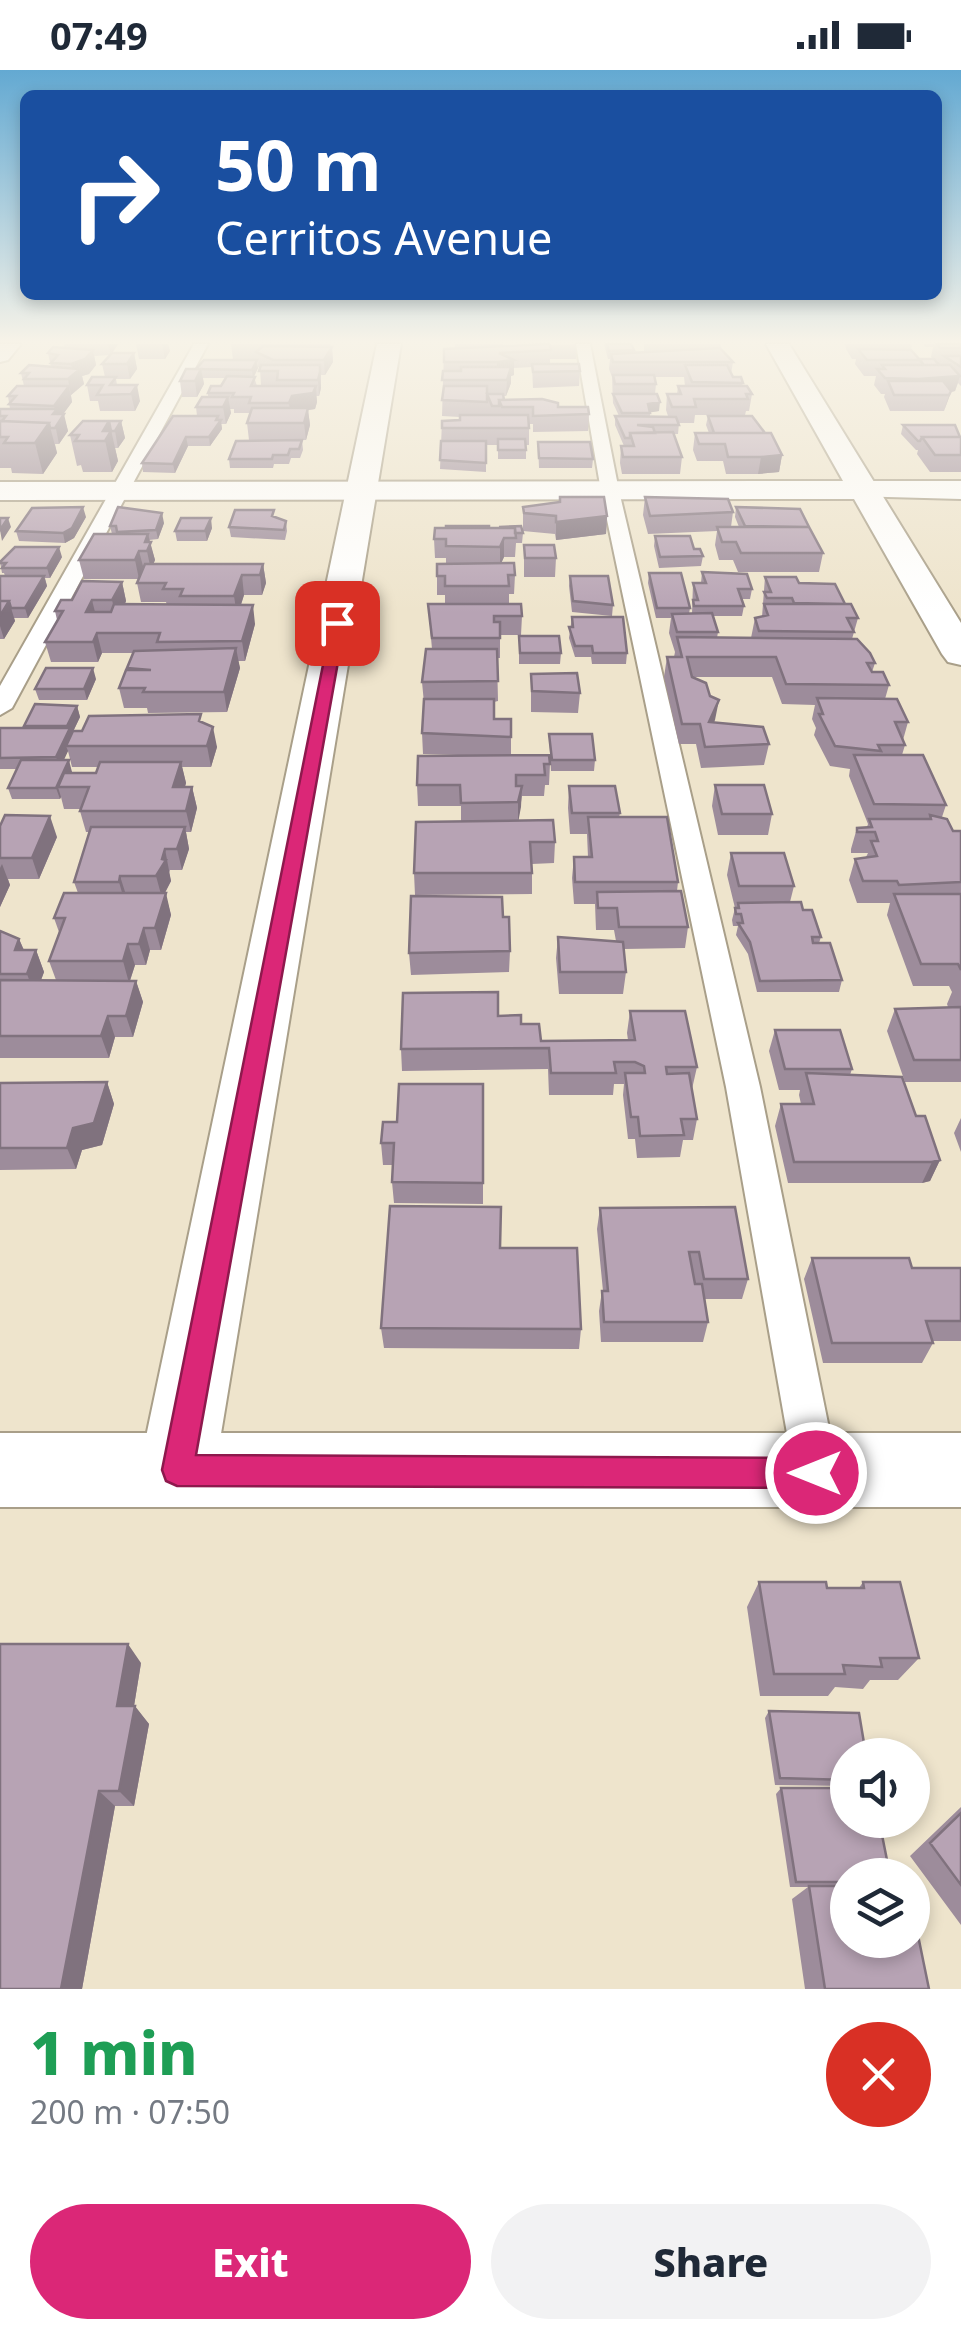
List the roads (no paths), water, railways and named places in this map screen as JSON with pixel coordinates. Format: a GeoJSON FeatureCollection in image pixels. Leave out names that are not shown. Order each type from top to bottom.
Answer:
{"type":"FeatureCollection","features":[{"type":"Feature","properties":{"kind":"street"},"geometry":{"type":"LineString","coordinates":[[177,1470],[373,434]]}},
{"type":"Feature","properties":{"kind":"street"},"geometry":{"type":"LineString","coordinates":[[829,434],[961,654]]}},
{"type":"Feature","properties":{"kind":"street"},"geometry":{"type":"LineString","coordinates":[[0,491],[961,490]]}},
{"type":"Feature","properties":{"kind":"street"},"geometry":{"type":"LineString","coordinates":[[0,1470],[961,1470]]}},
{"type":"Feature","properties":{"kind":"lane"},"geometry":{"type":"LineString","coordinates":[[0,708],[149,434]]}},
{"type":"Feature","properties":{"kind":"lane"},"geometry":{"type":"LineString","coordinates":[[599,434],[743,1087],[816,1473]]}}]}
